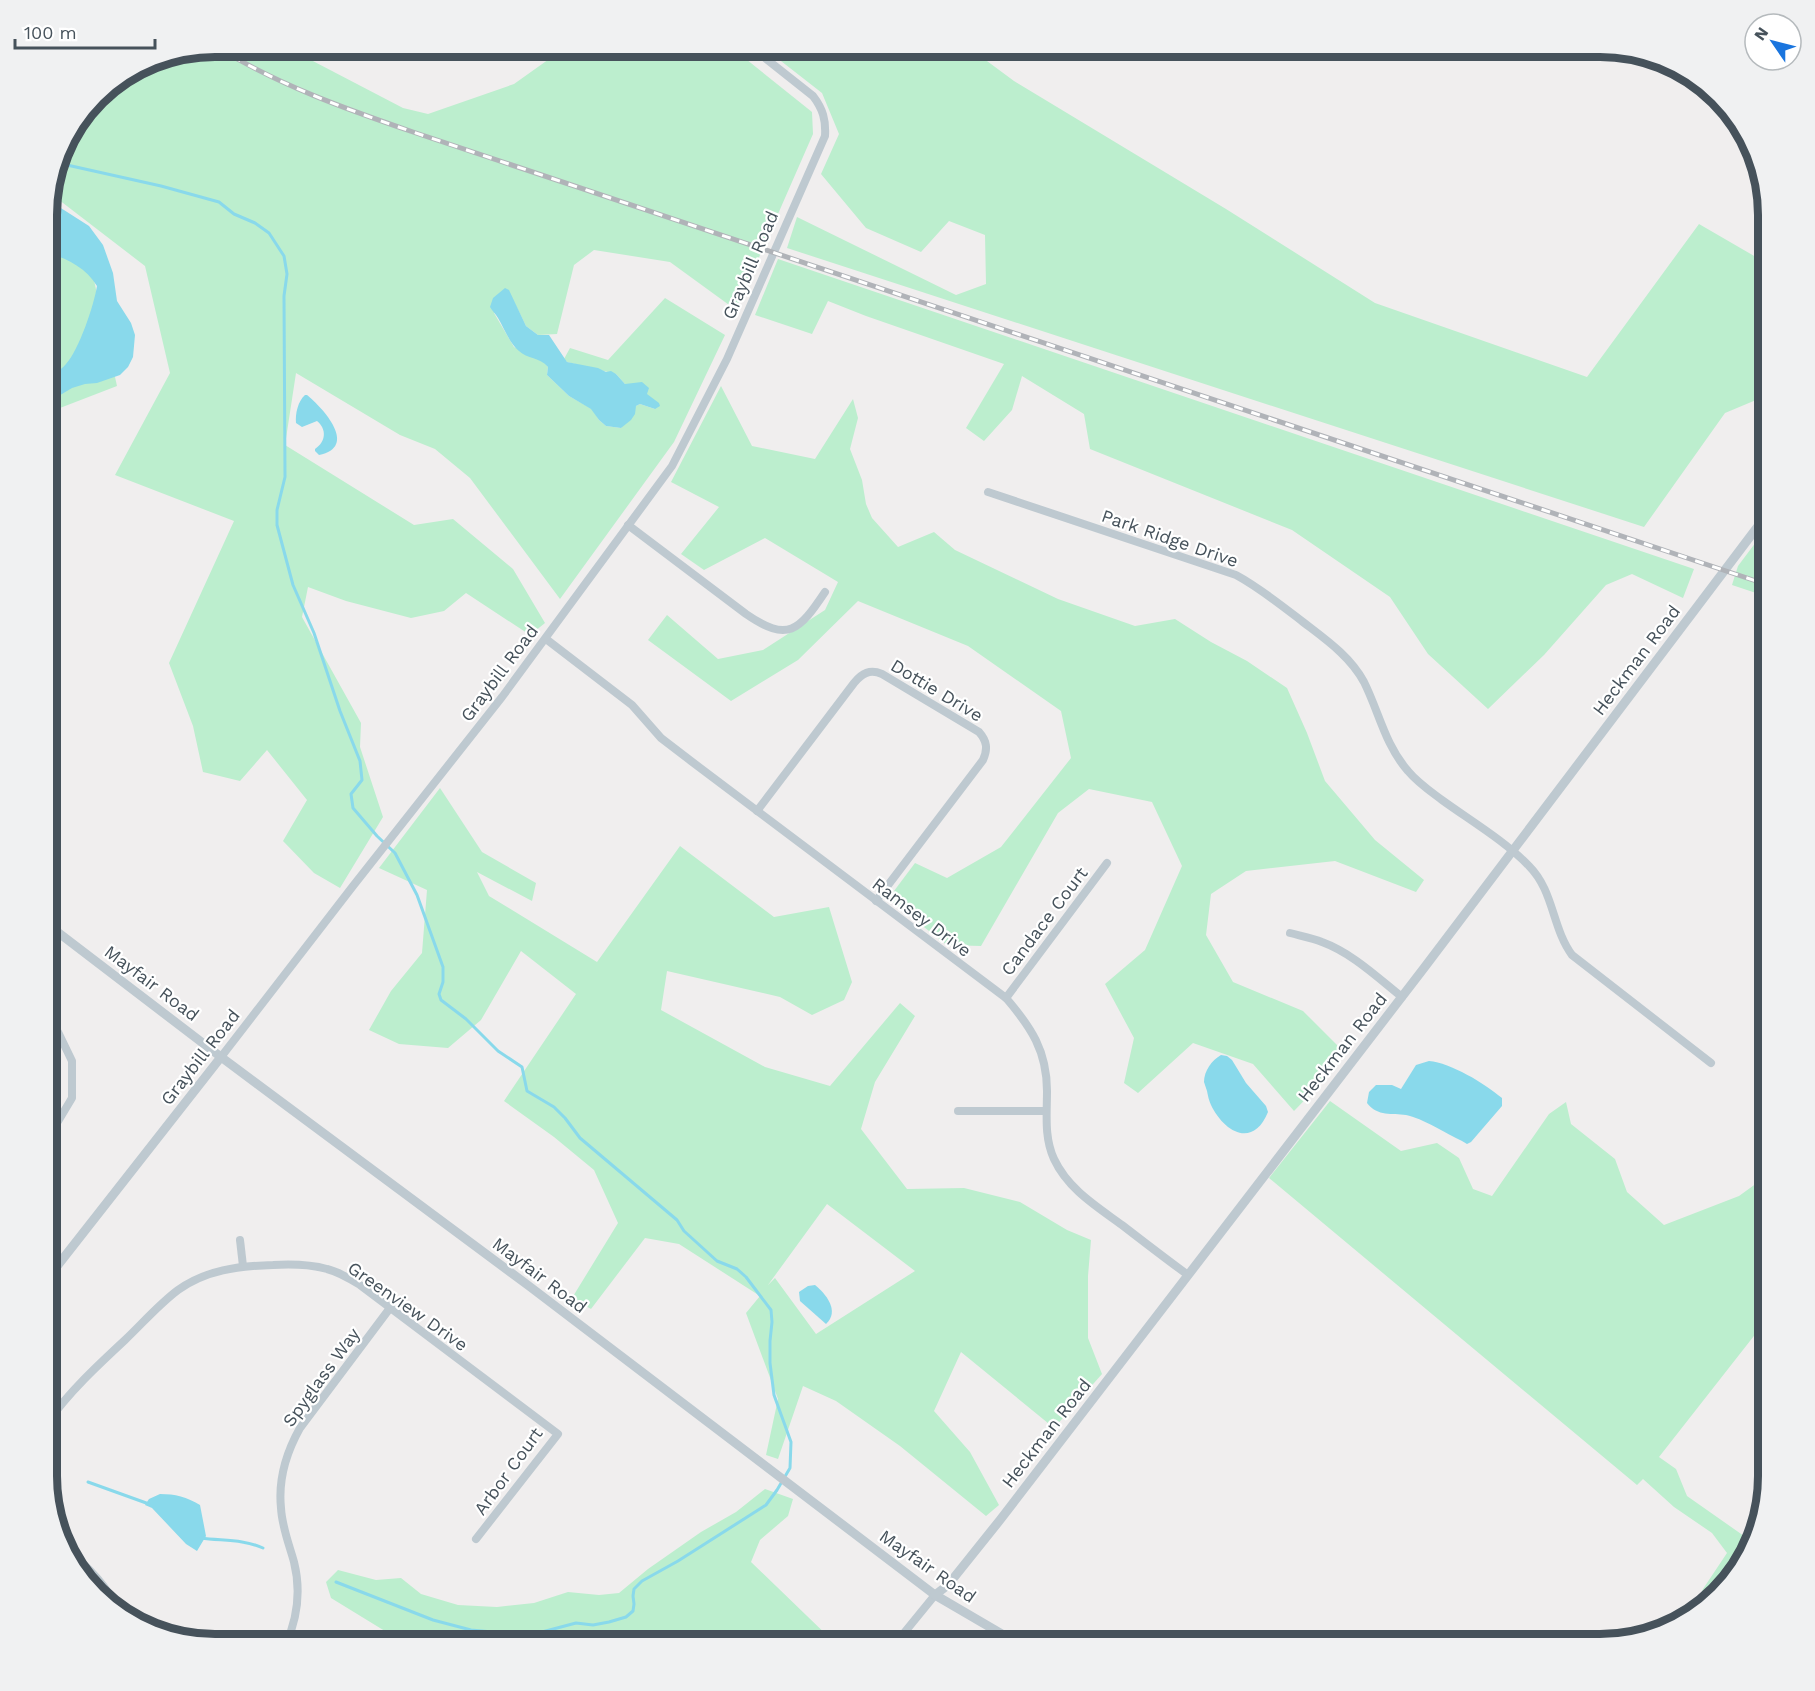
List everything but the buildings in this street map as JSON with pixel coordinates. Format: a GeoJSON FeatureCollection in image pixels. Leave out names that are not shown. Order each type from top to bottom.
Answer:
{"type":"FeatureCollection","features":[{"type":"Feature","properties":{"kind":"street","name":"Graybill Road"},"geometry":{"type":"LineString","coordinates":[[57,1266],[546,639],[672,466],[727,359],[825,136],[824,115],[820,105],[813,96],[764,57]]}},
{"type":"Feature","properties":{"kind":"street","name":"Park Ridge Drive"},"geometry":{"type":"LineString","coordinates":[[988,492],[1227,572],[1250,582],[1332,644],[1352,664],[1369,692],[1388,743],[1408,772],[1530,866],[1546,890],[1559,933],[1572,955],[1712,1063]]}},
{"type":"Feature","properties":{"kind":"street"},"geometry":{"type":"LineString","coordinates":[[628,525],[746,614],[777,630],[793,629],[800,624],[825,592]]}},
{"type":"Feature","properties":{"kind":"street","name":"Heckman Road"},"geometry":{"type":"LineString","coordinates":[[935,1595],[948,1585],[1000,1520],[1402,997],[1758,526]]}},
{"type":"Feature","properties":{"kind":"street","name":"Ramsey Drive"},"geometry":{"type":"LineString","coordinates":[[546,639],[632,705],[661,738],[1006,998],[1024,1019],[1041,1050],[1047,1089],[1046,1128],[1049,1145],[1063,1175],[1073,1187],[1188,1275]]}},
{"type":"Feature","properties":{"kind":"street","name":"Dottie Drive"},"geometry":{"type":"LineString","coordinates":[[757,811],[854,683],[865,673],[878,672],[979,732],[986,744],[983,760],[876,901]]}},
{"type":"Feature","properties":{"kind":"street","name":"Candace Court"},"geometry":{"type":"LineString","coordinates":[[1006,998],[1107,863]]}},
{"type":"Feature","properties":{"kind":"street","name":"Mayfair Road"},"geometry":{"type":"LineString","coordinates":[[57,932],[935,1595],[1002,1634]]}},
{"type":"Feature","properties":{"kind":"street"},"geometry":{"type":"LineString","coordinates":[[1290,933],[1322,942],[1339,950],[1402,997]]}},
{"type":"Feature","properties":{"kind":"street"},"geometry":{"type":"LineString","coordinates":[[57,1031],[72,1061],[72,1098],[57,1123]]}},
{"type":"Feature","properties":{"kind":"street"},"geometry":{"type":"LineString","coordinates":[[958,1111],[1046,1111]]}},
{"type":"Feature","properties":{"kind":"street"},"geometry":{"type":"LineString","coordinates":[[240,1240],[243,1266]]}},
{"type":"Feature","properties":{"kind":"street","name":"Greenview Drive"},"geometry":{"type":"LineString","coordinates":[[57,1411],[97,1366],[178,1290],[210,1273],[243,1266],[298,1264],[330,1270],[360,1285],[514,1401]]}},
{"type":"Feature","properties":{"kind":"street","name":"Spyglass Way"},"geometry":{"type":"LineString","coordinates":[[290,1634],[295,1619],[297,1584],[295,1565],[280,1507],[285,1460],[300,1428],[390,1308]]}},
{"type":"Feature","properties":{"kind":"street","name":"Arbor Court"},"geometry":{"type":"LineString","coordinates":[[476,1539],[558,1434],[514,1401]]}},
{"type":"Feature","properties":{"kind":"street"},"geometry":{"type":"LineString","coordinates":[[87,1568],[107,1592]]}},
{"type":"Feature","properties":{"kind":"street"},"geometry":{"type":"LineString","coordinates":[[903,1634],[935,1595]]}},
{"type":"Feature","properties":{"kind":"green space"},"geometry":{"type":"Polygon","coordinates":[[[204,57],[305,57],[403,108],[428,114],[514,84],[552,57],[743,57],[812,112],[813,134],[736,310],[670,262],[594,250],[574,265],[557,334],[538,335],[526,326],[508,290],[494,313],[514,347],[544,362],[548,367],[547,375],[569,396],[592,409],[606,426],[621,428],[636,406],[640,404],[655,409],[653,400],[625,384],[616,374],[567,362],[564,359],[570,348],[608,360],[665,298],[725,335],[674,442],[560,599],[470,478],[435,449],[400,435],[296,373],[285,445],[414,525],[453,519],[513,569],[545,623],[530,635],[466,593],[444,611],[411,618],[346,601],[308,587],[302,617],[361,723],[360,747],[383,817],[340,888],[314,873],[283,841],[307,800],[267,750],[240,781],[203,772],[193,726],[169,663],[234,521],[115,475],[170,373],[145,266],[58,199],[58,194],[69,154],[84,127],[103,103],[145,73],[174,62],[204,57]]]}},
{"type":"Feature","properties":{"kind":"green space"},"geometry":{"type":"Polygon","coordinates":[[[776,57],[982,57],[1014,81],[1226,209],[1375,303],[1587,377],[1699,224],[1758,258],[1758,399],[1725,413],[1644,527],[787,248],[797,217],[956,295],[986,284],[985,235],[949,221],[921,252],[866,228],[821,174],[839,134],[822,93],[776,57]]]}},
{"type":"Feature","properties":{"kind":"green space"},"geometry":{"type":"Polygon","coordinates":[[[57,232],[87,248],[117,386],[57,409],[57,232]]]}},
{"type":"Feature","properties":{"kind":"green space"},"geometry":{"type":"Polygon","coordinates":[[[778,259],[1694,569],[1683,598],[1632,574],[1606,585],[1544,655],[1488,709],[1428,654],[1390,597],[1292,530],[1090,449],[1084,414],[1022,376],[1012,410],[984,441],[966,428],[1004,364],[828,301],[812,334],[755,315],[778,259]]]}},
{"type":"Feature","properties":{"kind":"green space"},"geometry":{"type":"Polygon","coordinates":[[[721,386],[752,446],[815,459],[853,399],[858,418],[850,449],[862,480],[866,504],[872,518],[898,547],[934,532],[955,550],[1058,599],[1135,626],[1175,619],[1247,661],[1287,688],[1325,781],[1375,840],[1424,880],[1416,892],[1335,861],[1246,871],[1211,894],[1206,935],[1233,982],[1303,1011],[1339,1047],[1327,1077],[1294,1111],[1253,1064],[1193,1043],[1138,1093],[1124,1083],[1134,1038],[1105,984],[1145,950],[1182,866],[1152,802],[1089,789],[1058,813],[981,946],[947,945],[888,899],[915,863],[947,878],[1001,847],[1071,758],[1061,711],[968,646],[858,601],[798,660],[731,701],[648,640],[667,615],[718,659],[763,650],[825,610],[838,582],[765,538],[704,570],[681,554],[719,507],[671,482],[721,386]]]}},
{"type":"Feature","properties":{"kind":"green space"},"geometry":{"type":"Polygon","coordinates":[[[1758,539],[1758,594],[1732,585],[1738,566],[1758,539]]]}},
{"type":"Feature","properties":{"kind":"green space"},"geometry":{"type":"Polygon","coordinates":[[[440,788],[482,852],[536,883],[532,901],[477,872],[489,896],[597,962],[680,846],[774,917],[829,907],[852,982],[844,1000],[812,1015],[780,997],[667,971],[661,1010],[765,1067],[830,1086],[900,1003],[915,1016],[875,1082],[861,1129],[907,1189],[964,1188],[1020,1202],[1067,1230],[1091,1240],[1088,1276],[1088,1338],[1102,1374],[1054,1428],[961,1352],[934,1411],[970,1452],[999,1505],[986,1516],[900,1446],[836,1401],[803,1386],[778,1459],[766,1455],[778,1399],[746,1313],[760,1296],[679,1244],[645,1238],[591,1309],[572,1298],[618,1223],[594,1170],[554,1137],[504,1101],[576,994],[521,951],[481,1020],[448,1048],[399,1044],[369,1030],[391,991],[422,953],[427,890],[379,868],[440,788]],[[827,1204],[768,1285],[775,1278],[816,1334],[915,1271],[827,1204]]]}},
{"type":"Feature","properties":{"kind":"green space"},"geometry":{"type":"Polygon","coordinates":[[[1330,1101],[1401,1151],[1437,1143],[1459,1158],[1473,1189],[1492,1196],[1549,1114],[1566,1102],[1571,1124],[1615,1159],[1627,1192],[1664,1225],[1739,1196],[1758,1182],[1758,1331],[1659,1457],[1676,1469],[1687,1496],[1746,1537],[1731,1564],[1712,1588],[1699,1598],[1727,1553],[1712,1533],[1674,1507],[1643,1479],[1637,1485],[1269,1178],[1330,1101]]]}},
{"type":"Feature","properties":{"kind":"green space"},"geometry":{"type":"Polygon","coordinates":[[[765,1489],[793,1499],[788,1516],[760,1540],[751,1562],[826,1634],[390,1634],[331,1598],[326,1582],[338,1570],[376,1580],[401,1578],[421,1594],[458,1605],[497,1607],[534,1603],[568,1592],[599,1595],[619,1593],[648,1569],[701,1532],[736,1512],[765,1489]]]}},
{"type":"Feature","properties":{"kind":"water"},"geometry":{"type":"Polygon","coordinates":[[[57,206],[89,226],[103,245],[113,273],[117,301],[131,323],[135,335],[133,357],[128,367],[120,375],[72,388],[57,397],[57,372],[76,349],[93,304],[97,286],[87,274],[57,256],[57,206]]]}},
{"type":"Feature","properties":{"kind":"water"},"geometry":{"type":"Polygon","coordinates":[[[505,288],[509,290],[526,326],[538,335],[549,335],[567,362],[598,368],[606,372],[611,371],[625,384],[642,382],[649,388],[647,394],[660,406],[655,409],[640,404],[636,406],[631,420],[621,428],[606,426],[591,409],[569,396],[547,375],[548,367],[545,364],[522,354],[513,344],[490,307],[493,298],[505,288]]]}},
{"type":"Feature","properties":{"kind":"water"},"geometry":{"type":"Polygon","coordinates":[[[305,395],[314,401],[334,427],[337,436],[336,444],[331,451],[319,455],[315,451],[324,435],[317,421],[302,427],[296,423],[300,401],[305,395]]]}},
{"type":"Feature","properties":{"kind":"water"},"geometry":{"type":"Polygon","coordinates":[[[1221,1055],[1232,1060],[1246,1083],[1266,1106],[1268,1112],[1255,1130],[1239,1133],[1231,1129],[1223,1123],[1210,1103],[1204,1078],[1209,1066],[1221,1055]]]}},
{"type":"Feature","properties":{"kind":"water"},"geometry":{"type":"Polygon","coordinates":[[[1429,1061],[1467,1075],[1502,1098],[1502,1106],[1467,1144],[1419,1119],[1380,1112],[1367,1103],[1369,1092],[1376,1085],[1392,1085],[1401,1089],[1416,1065],[1429,1061]]]}},
{"type":"Feature","properties":{"kind":"water"},"geometry":{"type":"Polygon","coordinates":[[[815,1285],[827,1298],[832,1308],[832,1314],[826,1324],[800,1301],[799,1292],[808,1286],[815,1285]]]}},
{"type":"Feature","properties":{"kind":"water"},"geometry":{"type":"Polygon","coordinates":[[[160,1494],[181,1496],[200,1505],[206,1536],[197,1551],[186,1544],[152,1508],[145,1505],[149,1499],[160,1494]]]}},
{"type":"Feature","properties":{"kind":"waterway"},"geometry":{"type":"LineString","coordinates":[[65,165],[161,186],[219,202],[234,214],[255,223],[269,233],[284,256],[287,274],[284,296],[285,477],[277,510],[277,525],[293,585],[314,633],[340,711],[360,761],[362,780],[351,794],[353,808],[395,853],[417,895],[443,967],[443,982],[439,994],[441,1000],[466,1019],[498,1051],[522,1067],[527,1091],[554,1107],[580,1138],[677,1220],[684,1231],[717,1261],[737,1269],[746,1277],[771,1310],[770,1363],[774,1395],[791,1442],[790,1468],[766,1505],[642,1581],[634,1589],[633,1611],[626,1617],[593,1625],[576,1623],[542,1632],[503,1633],[471,1630],[433,1620],[336,1582]]}},
{"type":"Feature","properties":{"kind":"waterway"},"geometry":{"type":"LineString","coordinates":[[88,1482],[149,1504]]}},
{"type":"Feature","properties":{"kind":"waterway"},"geometry":{"type":"LineString","coordinates":[[201,1538],[240,1542],[263,1548]]}},
{"type":"Feature","properties":{"kind":"railway"},"geometry":{"type":"LineString","coordinates":[[233,57],[288,85],[388,123],[1758,582]]}}]}
